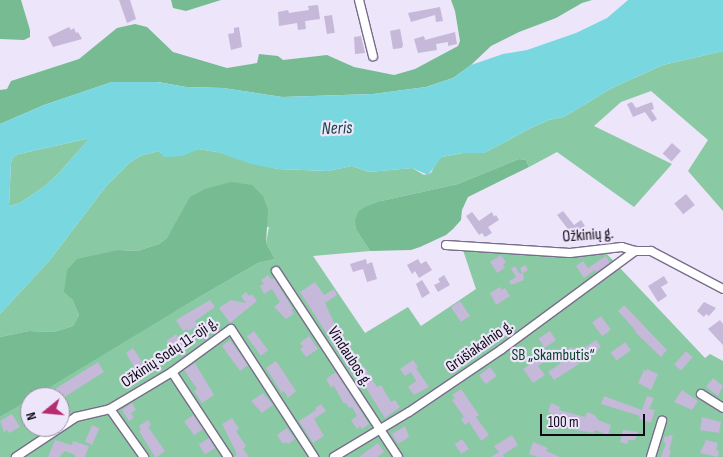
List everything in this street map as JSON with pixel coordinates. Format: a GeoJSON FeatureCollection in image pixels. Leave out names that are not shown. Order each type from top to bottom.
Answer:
{"type":"FeatureCollection","features":[{"type":"Feature","properties":{"kind":"street"},"geometry":{"type":"LineString","coordinates":[[358,0],[372,56]]}},
{"type":"Feature","properties":{"kind":"street","name":"Ožkinių g."},"geometry":{"type":"LineString","coordinates":[[446,245],[570,253],[622,247],[635,251],[651,250],[723,289]]}},
{"type":"Feature","properties":{"kind":"street","name":"Grūšiakalnio g."},"geometry":{"type":"LineString","coordinates":[[334,457],[381,430],[502,349],[635,251]]}},
{"type":"Feature","properties":{"kind":"street","name":"Vindaubos g."},"geometry":{"type":"LineString","coordinates":[[276,271],[398,457]]}},
{"type":"Feature","properties":{"kind":"street","name":"Ožkinių Sodų 11-oji g."},"geometry":{"type":"LineString","coordinates":[[16,457],[76,417],[110,409],[172,372],[231,329],[314,457]]}},
{"type":"Feature","properties":{"kind":"street"},"geometry":{"type":"LineString","coordinates":[[172,372],[228,457]]}},
{"type":"Feature","properties":{"kind":"street"},"geometry":{"type":"LineString","coordinates":[[701,394],[723,408]]}},
{"type":"Feature","properties":{"kind":"street"},"geometry":{"type":"LineString","coordinates":[[110,409],[144,457]]}},
{"type":"Feature","properties":{"kind":"street"},"geometry":{"type":"LineString","coordinates":[[651,457],[662,421]]}},
{"type":"Feature","properties":{"kind":"green space"},"geometry":{"type":"Polygon","coordinates":[[[0,0],[21,0],[30,30],[30,37],[24,40],[0,39],[0,0]]]}},
{"type":"Feature","properties":{"kind":"green space"},"geometry":{"type":"Polygon","coordinates":[[[171,0],[221,0],[186,11],[173,8],[171,0]]]}},
{"type":"Feature","properties":{"kind":"green space"},"geometry":{"type":"Polygon","coordinates":[[[451,0],[592,0],[491,46],[471,65],[453,78],[426,87],[373,94],[282,97],[223,88],[186,87],[158,82],[112,82],[44,105],[0,124],[0,90],[7,89],[11,81],[79,59],[117,28],[135,24],[147,27],[173,52],[227,68],[257,63],[259,54],[278,56],[283,60],[327,55],[354,67],[394,75],[415,69],[458,46],[460,41],[455,11],[451,0]]]}},
{"type":"Feature","properties":{"kind":"green space","name":"SB „Skambutis“"},"geometry":{"type":"Polygon","coordinates":[[[723,51],[723,211],[688,171],[708,140],[651,91],[621,102],[594,126],[672,164],[634,207],[557,152],[529,167],[526,160],[519,159],[458,184],[381,201],[357,231],[370,251],[313,256],[365,333],[408,307],[421,326],[476,289],[463,250],[567,256],[604,251],[705,358],[710,354],[723,361],[723,457],[0,457],[0,417],[20,404],[20,437],[70,437],[70,387],[49,387],[258,263],[275,259],[266,243],[269,227],[172,230],[167,238],[159,244],[137,251],[119,250],[72,299],[79,315],[73,326],[54,332],[29,331],[0,337],[0,314],[49,261],[107,185],[128,164],[140,156],[159,151],[162,154],[188,153],[198,149],[217,152],[277,169],[328,171],[352,166],[369,172],[412,168],[424,175],[431,173],[437,161],[442,157],[463,153],[484,153],[531,128],[549,120],[564,117],[612,88],[663,65],[723,51]]]}},
{"type":"Feature","properties":{"kind":"green space"},"geometry":{"type":"Polygon","coordinates":[[[88,140],[45,186],[20,203],[9,206],[11,163],[13,157],[88,140]]]}},
{"type":"Feature","properties":{"kind":"green space"},"geometry":{"type":"Polygon","coordinates":[[[519,159],[526,160],[529,167],[468,197],[462,210],[461,220],[453,229],[446,235],[420,247],[411,250],[370,251],[357,231],[355,221],[358,212],[365,207],[381,201],[458,184],[519,159]]]}},
{"type":"Feature","properties":{"kind":"green space"},"geometry":{"type":"Polygon","coordinates":[[[231,182],[252,185],[263,196],[268,210],[266,243],[275,259],[258,263],[50,387],[20,387],[20,405],[0,417],[0,337],[29,331],[54,332],[73,326],[79,315],[72,299],[64,292],[67,270],[77,259],[119,250],[137,251],[159,244],[167,238],[190,197],[205,189],[231,182]]]}},
{"type":"Feature","properties":{"kind":"water","name":"Neris"},"geometry":{"type":"Polygon","coordinates":[[[628,0],[723,0],[723,51],[663,65],[612,88],[564,117],[549,120],[531,128],[484,153],[462,153],[442,157],[428,175],[412,168],[369,172],[352,166],[328,171],[277,169],[251,164],[217,152],[198,149],[183,156],[164,157],[159,151],[140,156],[128,164],[107,185],[49,261],[0,314],[0,124],[44,105],[112,82],[157,82],[186,87],[223,88],[282,97],[373,94],[426,87],[453,78],[471,65],[503,54],[527,50],[576,33],[607,18],[628,0]],[[86,139],[13,157],[11,163],[9,206],[20,203],[45,186],[87,141],[86,139]]]}},
{"type":"Feature","properties":{"kind":"building"},"geometry":{"type":"Polygon","coordinates":[[[119,0],[130,0],[136,19],[127,23],[119,0]]]}},
{"type":"Feature","properties":{"kind":"building"},"geometry":{"type":"Polygon","coordinates":[[[318,5],[320,19],[305,21],[306,29],[298,30],[297,23],[279,26],[278,12],[288,10],[289,13],[309,10],[308,6],[318,5]]]}},
{"type":"Feature","properties":{"kind":"building"},"geometry":{"type":"Polygon","coordinates":[[[440,7],[443,21],[436,22],[435,15],[411,22],[408,13],[440,7]]]}},
{"type":"Feature","properties":{"kind":"building"},"geometry":{"type":"Polygon","coordinates":[[[332,15],[335,33],[327,34],[324,16],[332,15]]]}},
{"type":"Feature","properties":{"kind":"building"},"geometry":{"type":"Polygon","coordinates":[[[69,27],[71,30],[74,28],[82,39],[53,47],[48,37],[69,27]]]}},
{"type":"Feature","properties":{"kind":"building"},"geometry":{"type":"Polygon","coordinates":[[[239,27],[242,47],[231,50],[228,34],[234,33],[234,28],[239,27]]]}},
{"type":"Feature","properties":{"kind":"building"},"geometry":{"type":"Polygon","coordinates":[[[400,29],[402,48],[393,49],[390,31],[400,29]]]}},
{"type":"Feature","properties":{"kind":"building"},"geometry":{"type":"Polygon","coordinates":[[[455,32],[457,44],[448,46],[448,42],[436,44],[437,50],[418,53],[414,39],[424,36],[425,40],[455,32]]]}},
{"type":"Feature","properties":{"kind":"building"},"geometry":{"type":"Polygon","coordinates":[[[361,36],[365,53],[355,54],[354,37],[361,36]]]}},
{"type":"Feature","properties":{"kind":"building"},"geometry":{"type":"Polygon","coordinates":[[[632,102],[636,108],[652,102],[654,109],[651,110],[657,119],[652,122],[645,112],[633,117],[627,104],[632,102]]]}},
{"type":"Feature","properties":{"kind":"building"},"geometry":{"type":"Polygon","coordinates":[[[672,143],[681,151],[672,161],[663,153],[672,143]]]}},
{"type":"Feature","properties":{"kind":"building"},"geometry":{"type":"Polygon","coordinates":[[[686,194],[695,205],[683,214],[674,203],[686,194]]]}},
{"type":"Feature","properties":{"kind":"building"},"geometry":{"type":"Polygon","coordinates":[[[563,211],[574,225],[581,220],[585,226],[570,236],[566,231],[568,229],[557,215],[563,211]]]}},
{"type":"Feature","properties":{"kind":"building"},"geometry":{"type":"Polygon","coordinates":[[[472,212],[479,221],[492,212],[494,217],[496,215],[499,220],[488,227],[492,233],[485,237],[482,233],[479,235],[466,216],[472,212]]]}},
{"type":"Feature","properties":{"kind":"building"},"geometry":{"type":"Polygon","coordinates":[[[501,255],[506,262],[503,265],[505,268],[497,273],[490,262],[501,255]]]}},
{"type":"Feature","properties":{"kind":"building"},"geometry":{"type":"Polygon","coordinates":[[[606,256],[610,263],[584,278],[576,266],[583,261],[588,268],[606,256]]]}},
{"type":"Feature","properties":{"kind":"building"},"geometry":{"type":"Polygon","coordinates":[[[366,259],[367,264],[372,262],[377,279],[367,282],[363,269],[353,272],[350,264],[366,259]]]}},
{"type":"Feature","properties":{"kind":"building"},"geometry":{"type":"Polygon","coordinates":[[[418,259],[421,264],[426,261],[432,270],[419,278],[415,271],[412,274],[407,265],[418,259]]]}},
{"type":"Feature","properties":{"kind":"building"},"geometry":{"type":"Polygon","coordinates":[[[525,265],[528,270],[523,273],[524,280],[511,285],[509,281],[516,277],[511,269],[515,266],[520,274],[522,273],[520,268],[525,265]]]}},
{"type":"Feature","properties":{"kind":"building"},"geometry":{"type":"Polygon","coordinates":[[[268,275],[271,279],[274,278],[293,309],[291,310],[294,314],[286,319],[274,307],[280,302],[272,289],[264,294],[260,286],[264,284],[261,280],[268,275]]]}},
{"type":"Feature","properties":{"kind":"building"},"geometry":{"type":"Polygon","coordinates":[[[444,275],[450,285],[438,292],[434,285],[440,282],[438,279],[444,275]]]}},
{"type":"Feature","properties":{"kind":"building"},"geometry":{"type":"Polygon","coordinates":[[[664,276],[668,283],[661,287],[667,296],[658,302],[648,286],[664,276]]]}},
{"type":"Feature","properties":{"kind":"building"},"geometry":{"type":"Polygon","coordinates":[[[422,280],[430,293],[422,298],[416,284],[422,280]]]}},
{"type":"Feature","properties":{"kind":"building"},"geometry":{"type":"Polygon","coordinates":[[[315,282],[324,295],[334,289],[337,295],[325,303],[336,327],[327,334],[300,292],[315,282]]]}},
{"type":"Feature","properties":{"kind":"building"},"geometry":{"type":"Polygon","coordinates":[[[500,287],[502,290],[505,288],[510,296],[496,305],[490,293],[500,287]]]}},
{"type":"Feature","properties":{"kind":"building"},"geometry":{"type":"Polygon","coordinates":[[[246,292],[249,296],[252,294],[257,301],[230,323],[219,308],[231,300],[246,303],[241,296],[246,292]]]}},
{"type":"Feature","properties":{"kind":"building"},"geometry":{"type":"Polygon","coordinates":[[[210,300],[215,307],[195,321],[198,326],[188,331],[187,329],[183,331],[176,320],[210,300]]]}},
{"type":"Feature","properties":{"kind":"building"},"geometry":{"type":"Polygon","coordinates":[[[460,301],[470,316],[461,322],[451,307],[460,301]]]}},
{"type":"Feature","properties":{"kind":"building"},"geometry":{"type":"Polygon","coordinates":[[[704,302],[716,308],[709,316],[706,314],[704,317],[697,311],[704,302]]]}},
{"type":"Feature","properties":{"kind":"building"},"geometry":{"type":"Polygon","coordinates":[[[624,305],[667,350],[661,357],[635,332],[618,311],[624,305]]]}},
{"type":"Feature","properties":{"kind":"building"},"geometry":{"type":"Polygon","coordinates":[[[601,316],[611,330],[602,336],[592,322],[601,316]]]}},
{"type":"Feature","properties":{"kind":"building"},"geometry":{"type":"Polygon","coordinates":[[[720,320],[723,324],[723,345],[708,329],[720,320]]]}},
{"type":"Feature","properties":{"kind":"building"},"geometry":{"type":"Polygon","coordinates":[[[254,331],[268,350],[261,356],[247,336],[254,331]]]}},
{"type":"Feature","properties":{"kind":"building"},"geometry":{"type":"Polygon","coordinates":[[[550,331],[556,340],[545,348],[538,339],[550,331]]]}},
{"type":"Feature","properties":{"kind":"building"},"geometry":{"type":"Polygon","coordinates":[[[176,334],[186,348],[176,355],[166,341],[176,334]]]}},
{"type":"Feature","properties":{"kind":"building"},"geometry":{"type":"Polygon","coordinates":[[[309,336],[318,349],[306,357],[300,349],[303,347],[300,343],[309,336]]]}},
{"type":"Feature","properties":{"kind":"building"},"geometry":{"type":"Polygon","coordinates":[[[230,340],[248,365],[240,371],[222,346],[230,340]]]}},
{"type":"Feature","properties":{"kind":"building"},"geometry":{"type":"Polygon","coordinates":[[[596,340],[601,347],[588,356],[586,354],[576,360],[579,364],[554,380],[548,372],[567,359],[563,353],[571,347],[578,352],[596,340]]]}},
{"type":"Feature","properties":{"kind":"building"},"geometry":{"type":"Polygon","coordinates":[[[625,342],[631,350],[617,361],[611,353],[625,342]]]}},
{"type":"Feature","properties":{"kind":"building"},"geometry":{"type":"Polygon","coordinates":[[[133,348],[146,368],[138,374],[126,353],[133,348]]]}},
{"type":"Feature","properties":{"kind":"building"},"geometry":{"type":"Polygon","coordinates":[[[686,351],[693,357],[681,370],[674,365],[686,351]]]}},
{"type":"Feature","properties":{"kind":"building"},"geometry":{"type":"Polygon","coordinates":[[[352,353],[361,368],[364,366],[377,387],[381,385],[391,402],[395,400],[400,407],[385,418],[352,366],[348,366],[344,360],[352,353]]]}},
{"type":"Feature","properties":{"kind":"building"},"geometry":{"type":"Polygon","coordinates":[[[547,353],[550,358],[538,366],[545,375],[533,383],[523,369],[547,353]]]}},
{"type":"Feature","properties":{"kind":"building"},"geometry":{"type":"Polygon","coordinates":[[[413,360],[429,387],[414,395],[408,387],[416,381],[411,372],[405,376],[400,369],[413,360]]]}},
{"type":"Feature","properties":{"kind":"building"},"geometry":{"type":"Polygon","coordinates":[[[276,361],[296,391],[288,398],[284,391],[282,393],[266,368],[276,361]]]}},
{"type":"Feature","properties":{"kind":"building"},"geometry":{"type":"Polygon","coordinates":[[[98,362],[104,372],[70,394],[70,387],[58,387],[98,362]]]}},
{"type":"Feature","properties":{"kind":"building"},"geometry":{"type":"Polygon","coordinates":[[[195,363],[214,395],[202,403],[194,391],[197,389],[184,370],[195,363]]]}},
{"type":"Feature","properties":{"kind":"building"},"geometry":{"type":"Polygon","coordinates":[[[490,367],[497,376],[486,384],[479,376],[490,367]]]}},
{"type":"Feature","properties":{"kind":"building"},"geometry":{"type":"Polygon","coordinates":[[[647,369],[658,374],[651,390],[638,383],[644,370],[646,371],[647,369]]]}},
{"type":"Feature","properties":{"kind":"building"},"geometry":{"type":"Polygon","coordinates":[[[336,372],[369,424],[362,429],[360,426],[357,429],[351,420],[357,416],[352,407],[349,408],[346,403],[344,404],[334,386],[331,388],[326,379],[336,372]]]}},
{"type":"Feature","properties":{"kind":"building"},"geometry":{"type":"Polygon","coordinates":[[[713,378],[723,386],[718,396],[706,387],[713,378]]]}},
{"type":"Feature","properties":{"kind":"building"},"geometry":{"type":"Polygon","coordinates":[[[461,389],[479,415],[476,417],[489,435],[481,441],[469,422],[465,425],[461,419],[464,417],[452,400],[455,398],[452,395],[461,389]]]}},
{"type":"Feature","properties":{"kind":"building"},"geometry":{"type":"Polygon","coordinates":[[[682,390],[698,401],[692,410],[674,402],[682,390]]]}},
{"type":"Feature","properties":{"kind":"building"},"geometry":{"type":"Polygon","coordinates":[[[263,393],[273,405],[262,413],[251,401],[263,393]]]}},
{"type":"Feature","properties":{"kind":"building"},"geometry":{"type":"Polygon","coordinates":[[[604,396],[642,410],[647,396],[654,398],[649,409],[655,410],[651,423],[639,419],[640,416],[601,404],[604,396]]]}},
{"type":"Feature","properties":{"kind":"building"},"geometry":{"type":"Polygon","coordinates":[[[132,403],[136,410],[131,413],[134,418],[129,421],[122,410],[132,403]]]}},
{"type":"Feature","properties":{"kind":"building"},"geometry":{"type":"Polygon","coordinates":[[[551,403],[560,407],[559,410],[585,417],[587,412],[595,415],[598,420],[611,425],[608,435],[595,430],[593,433],[562,427],[565,419],[548,412],[551,403]]]}},
{"type":"Feature","properties":{"kind":"building"},"geometry":{"type":"Polygon","coordinates":[[[321,404],[326,411],[314,419],[324,436],[313,443],[299,421],[316,410],[315,408],[321,404]]]}},
{"type":"Feature","properties":{"kind":"building"},"geometry":{"type":"Polygon","coordinates":[[[12,414],[20,427],[9,433],[7,430],[4,432],[0,421],[12,414]]]}},
{"type":"Feature","properties":{"kind":"building"},"geometry":{"type":"Polygon","coordinates":[[[193,415],[203,429],[194,435],[184,421],[193,415]]]}},
{"type":"Feature","properties":{"kind":"building"},"geometry":{"type":"Polygon","coordinates":[[[702,417],[721,422],[719,433],[700,430],[702,417]]]}},
{"type":"Feature","properties":{"kind":"building"},"geometry":{"type":"Polygon","coordinates":[[[232,418],[239,429],[236,431],[246,446],[243,449],[249,457],[234,457],[237,454],[222,424],[232,418]]]}},
{"type":"Feature","properties":{"kind":"building"},"geometry":{"type":"Polygon","coordinates":[[[148,420],[151,425],[148,427],[165,451],[157,457],[155,457],[139,431],[141,430],[139,426],[148,420]]]}},
{"type":"Feature","properties":{"kind":"building"},"geometry":{"type":"Polygon","coordinates":[[[92,425],[99,428],[92,445],[85,442],[92,425]]]}},
{"type":"Feature","properties":{"kind":"building"},"geometry":{"type":"Polygon","coordinates":[[[405,426],[409,437],[398,444],[392,434],[405,426]]]}},
{"type":"Feature","properties":{"kind":"building"},"geometry":{"type":"Polygon","coordinates":[[[287,428],[295,439],[288,444],[286,442],[283,444],[277,435],[287,428]]]}},
{"type":"Feature","properties":{"kind":"building"},"geometry":{"type":"Polygon","coordinates":[[[623,430],[638,432],[635,440],[629,440],[627,444],[620,442],[623,430]]]}},
{"type":"Feature","properties":{"kind":"building"},"geometry":{"type":"Polygon","coordinates":[[[512,435],[518,445],[503,455],[504,457],[491,457],[499,452],[494,446],[512,435]]]}},
{"type":"Feature","properties":{"kind":"building"},"geometry":{"type":"Polygon","coordinates":[[[669,435],[673,436],[669,457],[661,457],[666,443],[663,442],[665,436],[668,437],[669,435]]]}},
{"type":"Feature","properties":{"kind":"building"},"geometry":{"type":"Polygon","coordinates":[[[209,438],[215,448],[205,454],[199,444],[209,438]]]}},
{"type":"Feature","properties":{"kind":"building"},"geometry":{"type":"Polygon","coordinates":[[[462,439],[469,449],[462,454],[455,444],[462,439]]]}},
{"type":"Feature","properties":{"kind":"building"},"geometry":{"type":"Polygon","coordinates":[[[55,440],[72,445],[73,441],[89,446],[85,457],[75,457],[75,455],[65,451],[59,457],[48,457],[55,440]]]}},
{"type":"Feature","properties":{"kind":"building"},"geometry":{"type":"Polygon","coordinates":[[[706,440],[718,443],[716,450],[719,451],[718,457],[700,453],[706,440]]]}},
{"type":"Feature","properties":{"kind":"building"},"geometry":{"type":"Polygon","coordinates":[[[533,442],[548,448],[546,451],[560,457],[538,457],[529,454],[533,442]]]}},
{"type":"Feature","properties":{"kind":"building"},"geometry":{"type":"Polygon","coordinates":[[[378,443],[384,452],[377,457],[359,457],[378,443]]]}}]}
